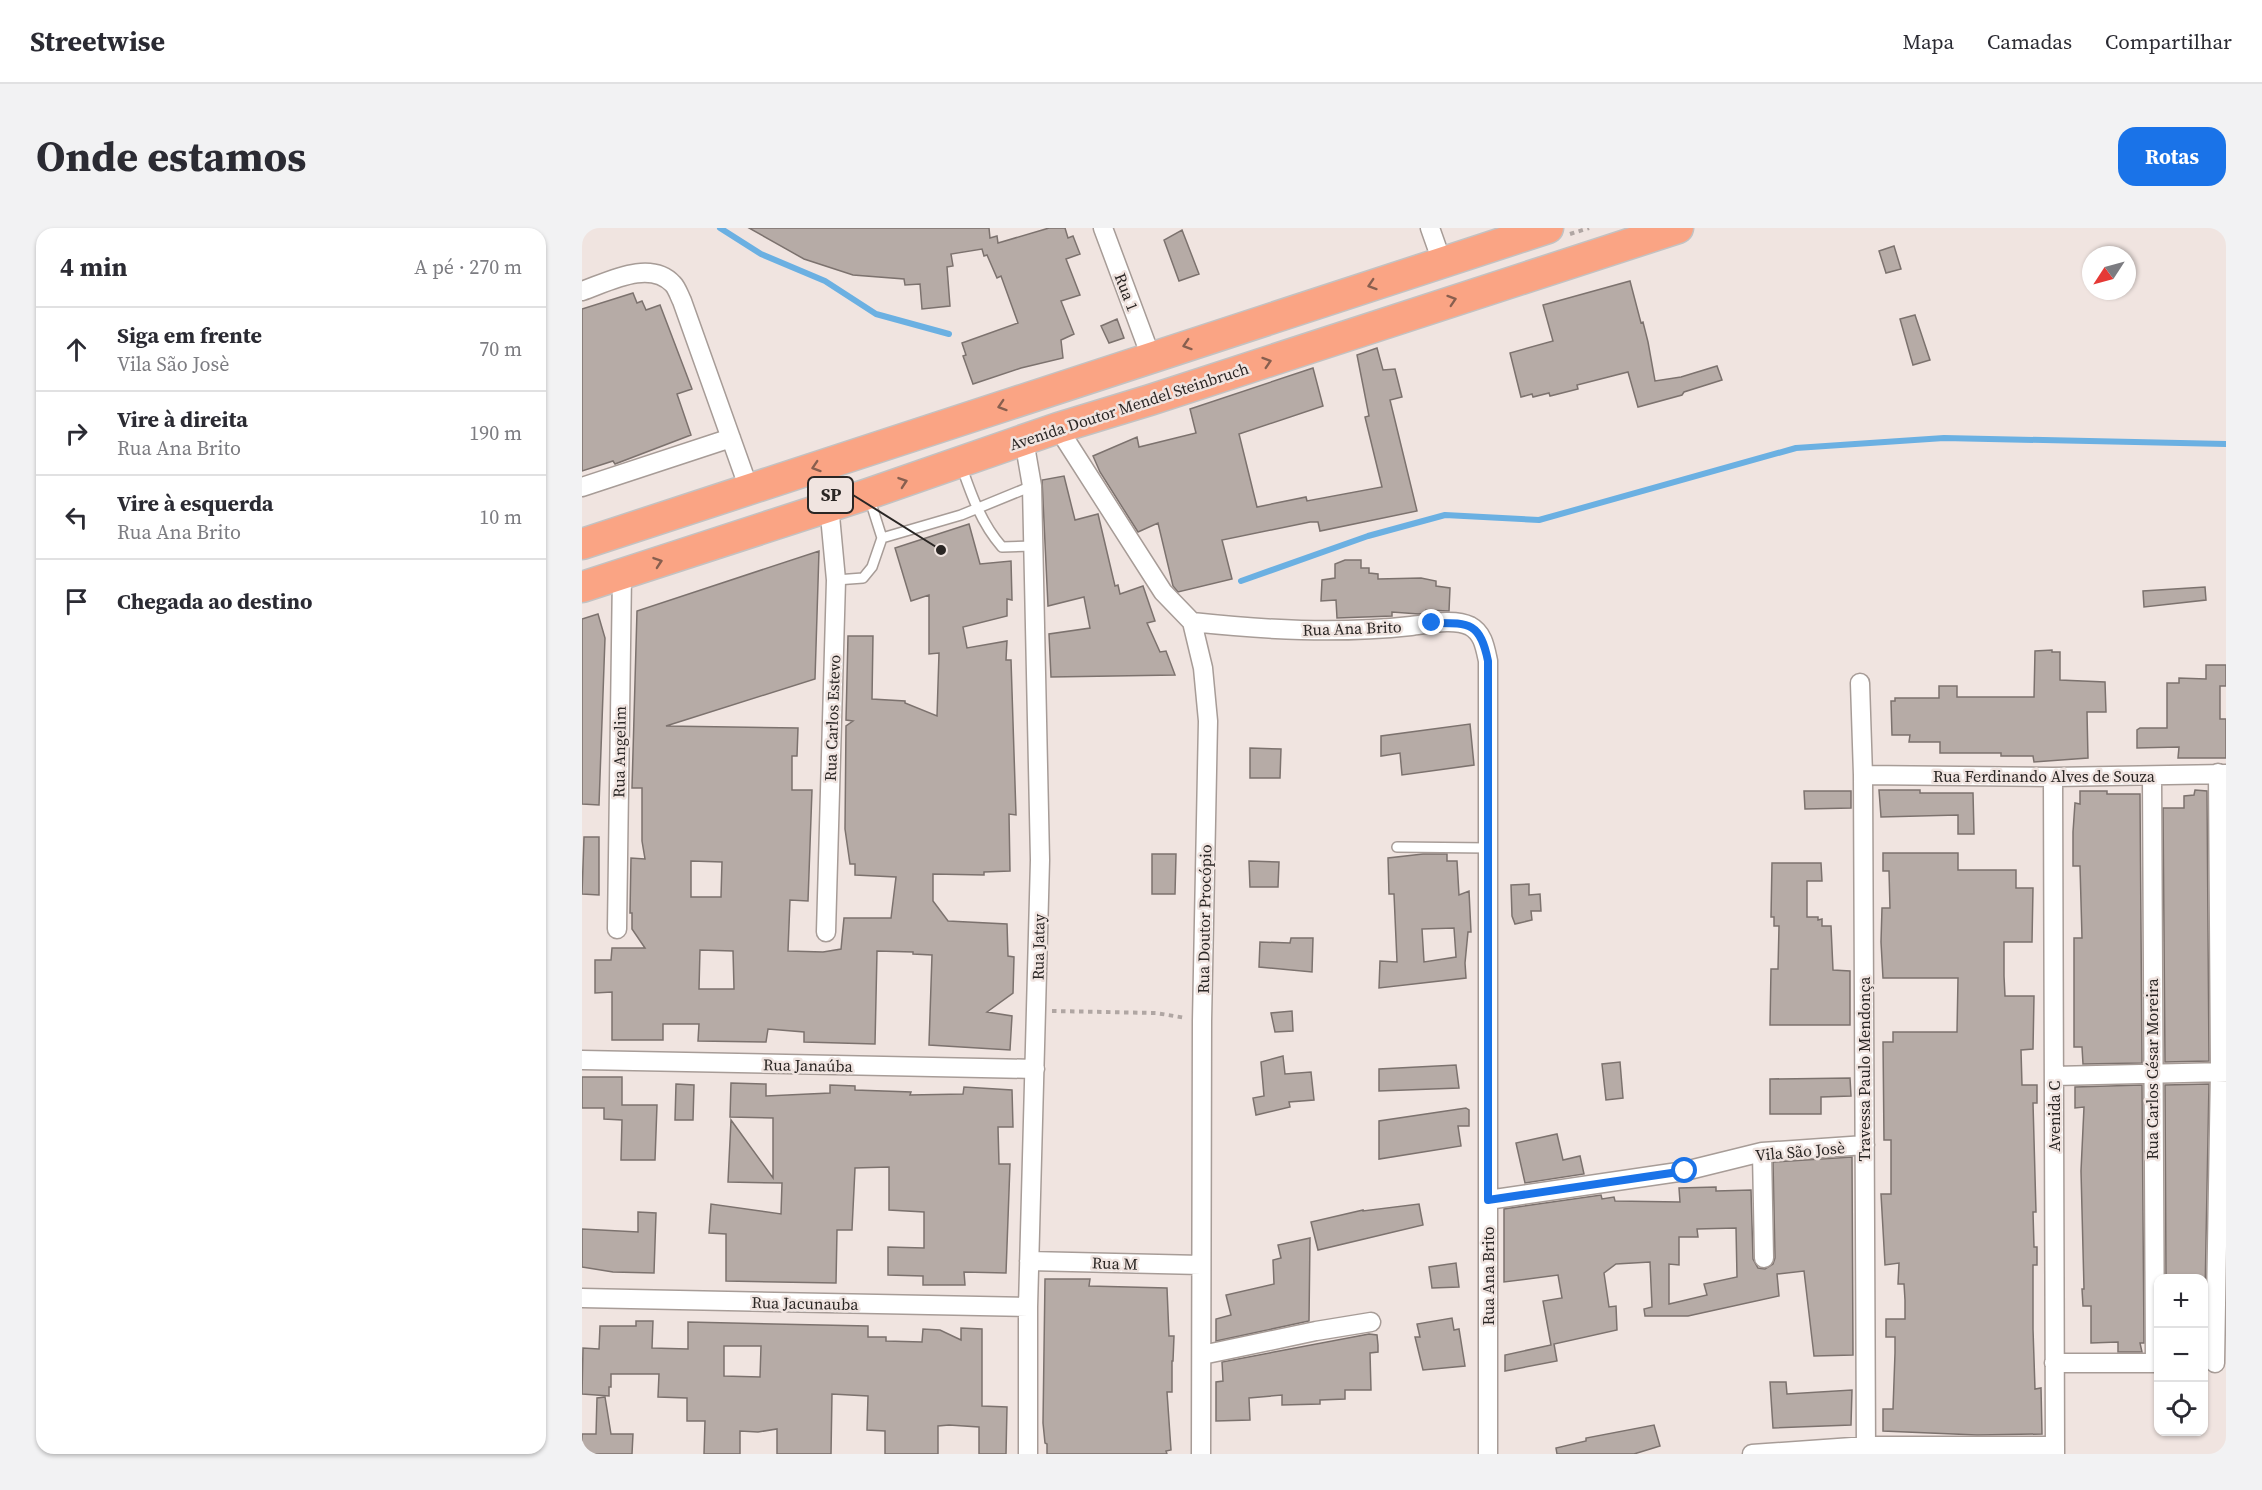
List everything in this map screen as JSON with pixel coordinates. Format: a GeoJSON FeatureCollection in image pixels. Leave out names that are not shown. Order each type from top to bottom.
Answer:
{"type":"FeatureCollection","features":[{"type":"Feature","properties":{"kind":"highway"},"geometry":{"type":"LineString","coordinates":[[582,544],[1548,228]]}},
{"type":"Feature","properties":{"kind":"highway","name":"Avenida Doutor Mendel Steinbruch"},"geometry":{"type":"LineString","coordinates":[[582,587],[868,494],[1058,428],[1678,228]]}},
{"type":"Feature","properties":{"kind":"street","name":"Rua 1"},"geometry":{"type":"LineString","coordinates":[[1103,228],[1151,357]]}},
{"type":"Feature","properties":{"kind":"street"},"geometry":{"type":"LineString","coordinates":[[1430,228],[1442,262]]}},
{"type":"Feature","properties":{"kind":"street"},"geometry":{"type":"LineString","coordinates":[[582,291],[643,272],[660,274],[673,284],[682,300],[749,489]]}},
{"type":"Feature","properties":{"kind":"street"},"geometry":{"type":"LineString","coordinates":[[1058,428],[1163,592],[1192,622]]}},
{"type":"Feature","properties":{"kind":"street"},"geometry":{"type":"LineString","coordinates":[[582,487],[731,438]]}},
{"type":"Feature","properties":{"kind":"street","name":"Rua Jatay"},"geometry":{"type":"LineString","coordinates":[[1024,440],[1032,486],[1040,860],[1028,1307],[1028,1454]]}},
{"type":"Feature","properties":{"kind":"street","name":"Rua Carlos Estevo"},"geometry":{"type":"LineString","coordinates":[[826,932],[836,580],[829,505]]}},
{"type":"Feature","properties":{"kind":"street","name":"Rua Angelim"},"geometry":{"type":"LineString","coordinates":[[617,929],[622,574]]}},
{"type":"Feature","properties":{"kind":"street","name":"Rua Ana Brito"},"geometry":{"type":"LineString","coordinates":[[1192,622],[1274,630],[1374,630],[1432,623],[1461,623],[1478,632],[1485,644],[1488,661],[1488,1454]]}},
{"type":"Feature","properties":{"kind":"street","name":"Rua Doutor Procópio"},"geometry":{"type":"LineString","coordinates":[[1192,622],[1203,668],[1208,721],[1202,1021],[1201,1454]]}},
{"type":"Feature","properties":{"kind":"street","name":"Travessa Paulo Mendonça"},"geometry":{"type":"LineString","coordinates":[[1860,683],[1863,775],[1866,1450]]}},
{"type":"Feature","properties":{"kind":"street"},"geometry":{"type":"LineString","coordinates":[[2215,1363],[2223,1072],[2222,773]]}},
{"type":"Feature","properties":{"kind":"street","name":"Rua Ferdinando Alves de Souza"},"geometry":{"type":"LineString","coordinates":[[1863,775],[2053,777],[2222,773]]}},
{"type":"Feature","properties":{"kind":"street","name":"Rua Carlos César Moreira"},"geometry":{"type":"LineString","coordinates":[[2152,776],[2152,1075],[2156,1328]]}},
{"type":"Feature","properties":{"kind":"street","name":"Avenida C"},"geometry":{"type":"LineString","coordinates":[[2053,777],[2055,1450]]}},
{"type":"Feature","properties":{"kind":"street","name":"Rua Janaúba"},"geometry":{"type":"LineString","coordinates":[[582,1060],[1035,1070]]}},
{"type":"Feature","properties":{"kind":"street"},"geometry":{"type":"LineString","coordinates":[[2054,1076],[2223,1072]]}},
{"type":"Feature","properties":{"kind":"street","name":"Vila São Josè"},"geometry":{"type":"LineString","coordinates":[[1488,1200],[1685,1171],[1762,1152],[1864,1145]]}},
{"type":"Feature","properties":{"kind":"street"},"geometry":{"type":"LineString","coordinates":[[1762,1152],[1764,1258]]}},
{"type":"Feature","properties":{"kind":"street","name":"Rua M"},"geometry":{"type":"LineString","coordinates":[[1029,1261],[1201,1265]]}},
{"type":"Feature","properties":{"kind":"street","name":"Rua Jacunauba"},"geometry":{"type":"LineString","coordinates":[[582,1298],[1028,1307]]}},
{"type":"Feature","properties":{"kind":"street"},"geometry":{"type":"LineString","coordinates":[[1202,1354],[1371,1322]]}},
{"type":"Feature","properties":{"kind":"street"},"geometry":{"type":"LineString","coordinates":[[2054,1363],[2154,1363]]}},
{"type":"Feature","properties":{"kind":"street"},"geometry":{"type":"LineString","coordinates":[[1752,1454],[1866,1450],[2055,1450]]}},
{"type":"Feature","properties":{"kind":"lane"},"geometry":{"type":"LineString","coordinates":[[960,462],[977,509],[992,536],[1002,547],[1033,546]]}},
{"type":"Feature","properties":{"kind":"lane"},"geometry":{"type":"LineString","coordinates":[[882,538],[977,509],[1032,486]]}},
{"type":"Feature","properties":{"kind":"lane"},"geometry":{"type":"LineString","coordinates":[[836,580],[863,578],[872,567],[882,538],[868,494]]}},
{"type":"Feature","properties":{"kind":"lane"},"geometry":{"type":"LineString","coordinates":[[1398,847],[1488,848]]}},
{"type":"Feature","properties":{"kind":"path"},"geometry":{"type":"LineString","coordinates":[[1037,1011],[1156,1013],[1202,1021]]}},
{"type":"Feature","properties":{"kind":"building"},"geometry":{"type":"Polygon","coordinates":[[[749,228],[989,228],[990,238],[997,236],[998,243],[1049,228],[1065,228],[1068,238],[1073,236],[1080,254],[1066,259],[1080,295],[1061,301],[1074,334],[1061,340],[1063,358],[1021,368],[973,384],[963,356],[966,355],[962,343],[1018,323],[1001,276],[997,278],[982,249],[951,254],[953,266],[947,267],[950,306],[922,309],[920,284],[905,285],[904,279],[853,275],[804,259],[749,228]]]}},
{"type":"Feature","properties":{"kind":"building"},"geometry":{"type":"Polygon","coordinates":[[[1182,230],[1199,274],[1179,281],[1164,240],[1182,230]]]}},
{"type":"Feature","properties":{"kind":"building"},"geometry":{"type":"Polygon","coordinates":[[[1894,246],[1901,269],[1886,273],[1879,251],[1894,246]]]}},
{"type":"Feature","properties":{"kind":"building"},"geometry":{"type":"Polygon","coordinates":[[[1630,281],[1648,342],[1655,381],[1681,377],[1717,366],[1722,380],[1684,392],[1682,395],[1638,407],[1628,372],[1577,385],[1578,389],[1550,396],[1549,393],[1521,397],[1510,353],[1553,341],[1543,305],[1630,281]]]}},
{"type":"Feature","properties":{"kind":"building"},"geometry":{"type":"Polygon","coordinates":[[[633,293],[637,303],[642,301],[646,310],[660,305],[692,389],[677,394],[691,435],[615,464],[613,461],[582,471],[582,309],[633,293]]]}},
{"type":"Feature","properties":{"kind":"building"},"geometry":{"type":"Polygon","coordinates":[[[1915,315],[1930,360],[1913,365],[1900,319],[1915,315]]]}},
{"type":"Feature","properties":{"kind":"building"},"geometry":{"type":"Polygon","coordinates":[[[1117,319],[1124,338],[1109,343],[1101,326],[1117,319]]]}},
{"type":"Feature","properties":{"kind":"building"},"geometry":{"type":"Polygon","coordinates":[[[1377,348],[1383,370],[1395,369],[1402,397],[1390,400],[1417,511],[1320,531],[1318,522],[1310,522],[1222,540],[1232,579],[1178,592],[1173,586],[1158,523],[1138,532],[1100,472],[1093,456],[1137,437],[1139,447],[1196,433],[1190,409],[1313,368],[1323,406],[1239,434],[1257,507],[1306,497],[1307,501],[1382,487],[1365,417],[1369,416],[1357,355],[1377,348]]]}},
{"type":"Feature","properties":{"kind":"building"},"geometry":{"type":"Polygon","coordinates":[[[1064,476],[1075,520],[1098,514],[1115,586],[1118,585],[1120,594],[1143,586],[1155,621],[1147,623],[1160,652],[1166,651],[1175,675],[1051,677],[1049,634],[1090,628],[1084,597],[1048,606],[1042,480],[1064,476]]]}},
{"type":"Feature","properties":{"kind":"building"},"geometry":{"type":"Polygon","coordinates":[[[969,524],[980,564],[1011,561],[1012,600],[1007,599],[1007,616],[963,627],[967,648],[1007,641],[1006,660],[1011,660],[1016,815],[1009,814],[1010,871],[984,872],[984,875],[933,874],[933,901],[948,921],[1007,924],[1008,956],[1014,957],[1013,993],[987,1012],[1012,1016],[1010,1050],[929,1045],[932,955],[877,951],[875,1044],[804,1042],[804,1032],[768,1029],[766,1042],[698,1041],[699,1024],[663,1024],[663,1040],[612,1040],[612,992],[595,993],[595,960],[611,960],[612,948],[645,948],[632,929],[632,913],[630,913],[631,858],[645,859],[642,841],[642,788],[632,788],[637,611],[819,551],[815,679],[666,726],[798,728],[797,756],[792,756],[792,790],[812,790],[808,901],[790,900],[788,951],[823,952],[841,949],[844,918],[891,918],[896,877],[855,875],[855,864],[850,864],[845,829],[846,726],[853,721],[846,720],[848,636],[873,636],[872,699],[905,701],[905,703],[937,716],[939,653],[929,654],[929,595],[911,601],[895,548],[969,524]],[[691,861],[691,897],[721,897],[722,862],[691,861]],[[700,950],[699,989],[734,989],[733,951],[700,950]]]}},
{"type":"Feature","properties":{"kind":"building"},"geometry":{"type":"Polygon","coordinates":[[[1345,560],[1361,560],[1361,568],[1369,568],[1369,573],[1378,574],[1378,579],[1421,578],[1436,581],[1436,586],[1450,588],[1449,611],[1426,610],[1426,613],[1419,614],[1392,612],[1392,616],[1337,618],[1336,600],[1321,601],[1322,580],[1335,578],[1335,564],[1345,560]]]}},
{"type":"Feature","properties":{"kind":"building"},"geometry":{"type":"Polygon","coordinates":[[[2205,587],[2206,600],[2144,607],[2143,591],[2205,587]]]}},
{"type":"Feature","properties":{"kind":"building"},"geometry":{"type":"Polygon","coordinates":[[[598,614],[605,638],[599,805],[582,804],[582,619],[598,614]]]}},
{"type":"Feature","properties":{"kind":"building"},"geometry":{"type":"Polygon","coordinates":[[[2052,650],[2052,652],[2060,652],[2060,680],[2105,682],[2106,712],[2087,712],[2088,758],[2034,762],[2033,756],[2001,756],[2001,753],[1940,753],[1940,742],[1909,742],[1910,735],[1892,735],[1891,701],[1895,701],[1895,698],[1939,698],[1939,686],[1957,686],[1957,697],[2034,697],[2035,651],[2052,650]]]}},
{"type":"Feature","properties":{"kind":"building"},"geometry":{"type":"Polygon","coordinates":[[[2206,665],[2226,665],[2226,686],[2220,686],[2220,719],[2226,719],[2226,758],[2178,758],[2179,747],[2137,748],[2137,730],[2140,728],[2167,728],[2167,683],[2179,683],[2179,678],[2206,679],[2206,665]]]}},
{"type":"Feature","properties":{"kind":"building"},"geometry":{"type":"Polygon","coordinates":[[[1470,724],[1474,765],[1402,775],[1400,753],[1381,756],[1381,736],[1470,724]]]}},
{"type":"Feature","properties":{"kind":"building"},"geometry":{"type":"Polygon","coordinates":[[[1250,748],[1281,749],[1280,778],[1250,778],[1250,748]]]}},
{"type":"Feature","properties":{"kind":"building"},"geometry":{"type":"Polygon","coordinates":[[[1879,790],[1973,793],[1974,834],[1958,834],[1958,815],[1881,817],[1879,790]]]}},
{"type":"Feature","properties":{"kind":"building"},"geometry":{"type":"Polygon","coordinates":[[[2195,790],[2207,791],[2209,1061],[2165,1062],[2163,808],[2184,808],[2184,796],[2194,795],[2195,790]]]}},
{"type":"Feature","properties":{"kind":"building"},"geometry":{"type":"Polygon","coordinates":[[[1804,791],[1851,791],[1851,808],[1805,809],[1804,791]]]}},
{"type":"Feature","properties":{"kind":"building"},"geometry":{"type":"Polygon","coordinates":[[[2080,791],[2140,794],[2142,1063],[2083,1064],[2082,1047],[2074,1047],[2074,938],[2082,938],[2080,866],[2073,866],[2073,832],[2075,803],[2080,804],[2080,791]]]}},
{"type":"Feature","properties":{"kind":"building"},"geometry":{"type":"Polygon","coordinates":[[[584,837],[599,837],[599,895],[582,894],[584,837]]]}},
{"type":"Feature","properties":{"kind":"building"},"geometry":{"type":"Polygon","coordinates":[[[1883,853],[1958,853],[1958,870],[2016,870],[2016,888],[2033,888],[2032,942],[2004,942],[2004,976],[2005,996],[2034,996],[2033,1049],[2021,1050],[2022,1085],[2037,1085],[2037,1103],[2033,1103],[2036,1212],[2033,1212],[2037,1265],[2033,1265],[2033,1329],[2035,1389],[2041,1388],[2042,1434],[1977,1435],[1883,1431],[1883,1409],[1893,1409],[1895,1353],[1895,1337],[1886,1337],[1886,1319],[1905,1319],[1905,1300],[1904,1284],[1898,1284],[1899,1263],[1885,1265],[1881,1194],[1891,1194],[1891,1140],[1884,1140],[1883,1042],[1893,1042],[1893,1032],[1957,1032],[1958,978],[1883,978],[1882,908],[1890,908],[1889,871],[1883,871],[1883,853]]]}},
{"type":"Feature","properties":{"kind":"building"},"geometry":{"type":"Polygon","coordinates":[[[1152,854],[1176,854],[1175,894],[1152,894],[1152,854]]]}},
{"type":"Feature","properties":{"kind":"building"},"geometry":{"type":"Polygon","coordinates":[[[1447,854],[1447,861],[1457,861],[1459,895],[1469,891],[1471,932],[1468,932],[1466,978],[1379,988],[1380,961],[1397,962],[1394,894],[1389,894],[1388,858],[1447,854]],[[1454,928],[1422,929],[1424,962],[1456,957],[1454,928]]]}},
{"type":"Feature","properties":{"kind":"building"},"geometry":{"type":"Polygon","coordinates":[[[1249,861],[1279,862],[1278,887],[1250,887],[1249,861]]]}},
{"type":"Feature","properties":{"kind":"building"},"geometry":{"type":"Polygon","coordinates":[[[1772,863],[1821,863],[1822,881],[1807,881],[1807,917],[1818,917],[1818,920],[1822,919],[1822,926],[1831,926],[1833,970],[1850,971],[1850,1025],[1770,1025],[1771,969],[1778,969],[1779,926],[1774,926],[1774,917],[1771,917],[1772,863]]]}},
{"type":"Feature","properties":{"kind":"building"},"geometry":{"type":"Polygon","coordinates":[[[1529,884],[1529,895],[1540,894],[1541,911],[1531,911],[1532,920],[1515,924],[1512,916],[1511,885],[1529,884]]]}},
{"type":"Feature","properties":{"kind":"building"},"geometry":{"type":"Polygon","coordinates":[[[1291,938],[1313,938],[1312,972],[1259,967],[1260,942],[1290,943],[1291,938]]]}},
{"type":"Feature","properties":{"kind":"building"},"geometry":{"type":"Polygon","coordinates":[[[1292,1011],[1293,1031],[1275,1032],[1271,1013],[1292,1011]]]}},
{"type":"Feature","properties":{"kind":"building"},"geometry":{"type":"Polygon","coordinates":[[[1283,1056],[1285,1074],[1311,1072],[1314,1100],[1289,1102],[1290,1107],[1256,1115],[1253,1098],[1264,1096],[1261,1062],[1283,1056]]]}},
{"type":"Feature","properties":{"kind":"building"},"geometry":{"type":"Polygon","coordinates":[[[1620,1062],[1623,1098],[1606,1100],[1602,1064],[1620,1062]]]}},
{"type":"Feature","properties":{"kind":"building"},"geometry":{"type":"Polygon","coordinates":[[[1456,1065],[1459,1088],[1379,1091],[1379,1069],[1456,1065]]]}},
{"type":"Feature","properties":{"kind":"building"},"geometry":{"type":"Polygon","coordinates":[[[582,1077],[622,1077],[622,1105],[657,1105],[655,1160],[621,1160],[622,1120],[604,1119],[604,1108],[582,1108],[582,1077]]]}},
{"type":"Feature","properties":{"kind":"building"},"geometry":{"type":"Polygon","coordinates":[[[1850,1078],[1851,1096],[1821,1097],[1821,1114],[1770,1114],[1770,1079],[1850,1078]]]}},
{"type":"Feature","properties":{"kind":"building"},"geometry":{"type":"Polygon","coordinates":[[[731,1083],[766,1084],[766,1096],[830,1093],[830,1085],[855,1086],[855,1090],[911,1092],[910,1095],[963,1094],[964,1087],[1012,1090],[1013,1127],[998,1127],[999,1164],[1010,1164],[1006,1273],[964,1272],[965,1285],[923,1285],[923,1276],[888,1275],[888,1247],[924,1248],[924,1212],[889,1210],[889,1167],[855,1168],[852,1230],[837,1230],[836,1283],[726,1281],[726,1234],[709,1233],[711,1204],[781,1214],[782,1183],[728,1182],[731,1120],[773,1178],[773,1118],[730,1117],[731,1083]]]}},
{"type":"Feature","properties":{"kind":"building"},"geometry":{"type":"Polygon","coordinates":[[[676,1084],[694,1085],[693,1120],[675,1120],[676,1084]]]}},
{"type":"Feature","properties":{"kind":"building"},"geometry":{"type":"Polygon","coordinates":[[[2209,1084],[2205,1274],[2166,1274],[2165,1085],[2209,1084]]]}},
{"type":"Feature","properties":{"kind":"building"},"geometry":{"type":"Polygon","coordinates":[[[2142,1085],[2144,1343],[2140,1343],[2142,1352],[2118,1352],[2118,1342],[2091,1343],[2091,1306],[2083,1306],[2081,1171],[2084,1107],[2075,1108],[2075,1087],[2142,1085]]]}},
{"type":"Feature","properties":{"kind":"building"},"geometry":{"type":"Polygon","coordinates":[[[1466,1108],[1469,1110],[1469,1126],[1458,1126],[1461,1146],[1379,1159],[1379,1121],[1466,1108]]]}},
{"type":"Feature","properties":{"kind":"building"},"geometry":{"type":"Polygon","coordinates":[[[1557,1134],[1563,1160],[1580,1156],[1584,1174],[1525,1183],[1516,1143],[1557,1134]]]}},
{"type":"Feature","properties":{"kind":"building"},"geometry":{"type":"Polygon","coordinates":[[[1852,1157],[1853,1355],[1814,1356],[1804,1271],[1777,1274],[1779,1296],[1688,1316],[1645,1316],[1644,1309],[1652,1307],[1650,1262],[1616,1264],[1604,1273],[1609,1307],[1616,1306],[1617,1330],[1554,1344],[1557,1361],[1505,1371],[1505,1355],[1551,1345],[1543,1301],[1562,1298],[1558,1275],[1504,1282],[1504,1209],[1601,1195],[1602,1199],[1614,1197],[1615,1201],[1680,1202],[1679,1188],[1716,1187],[1716,1191],[1751,1190],[1753,1259],[1758,1268],[1765,1269],[1773,1264],[1775,1258],[1773,1162],[1852,1157]],[[1736,1228],[1697,1229],[1698,1237],[1679,1237],[1679,1265],[1669,1264],[1669,1304],[1707,1295],[1704,1284],[1737,1277],[1736,1228]]]}},
{"type":"Feature","properties":{"kind":"building"},"geometry":{"type":"Polygon","coordinates":[[[1419,1204],[1423,1225],[1318,1250],[1311,1222],[1363,1210],[1419,1204]]]}},
{"type":"Feature","properties":{"kind":"building"},"geometry":{"type":"Polygon","coordinates":[[[638,1212],[656,1213],[654,1273],[613,1272],[582,1267],[582,1229],[638,1232],[638,1212]]]}},
{"type":"Feature","properties":{"kind":"building"},"geometry":{"type":"Polygon","coordinates":[[[1310,1238],[1309,1321],[1216,1341],[1216,1319],[1231,1315],[1226,1295],[1274,1284],[1273,1260],[1281,1258],[1278,1245],[1310,1238]]]}},
{"type":"Feature","properties":{"kind":"building"},"geometry":{"type":"Polygon","coordinates":[[[1456,1263],[1459,1287],[1432,1288],[1429,1267],[1456,1263]]]}},
{"type":"Feature","properties":{"kind":"building"},"geometry":{"type":"Polygon","coordinates":[[[1045,1279],[1090,1279],[1089,1286],[1167,1288],[1169,1336],[1174,1336],[1172,1392],[1167,1392],[1171,1450],[1166,1451],[1167,1454],[1047,1454],[1043,1423],[1045,1279]]]}},
{"type":"Feature","properties":{"kind":"building"},"geometry":{"type":"Polygon","coordinates":[[[1452,1318],[1454,1330],[1459,1329],[1465,1366],[1423,1370],[1415,1337],[1420,1337],[1417,1324],[1452,1318]]]}},
{"type":"Feature","properties":{"kind":"building"},"geometry":{"type":"Polygon","coordinates":[[[636,1321],[653,1321],[652,1348],[688,1349],[688,1322],[868,1326],[868,1337],[886,1337],[886,1341],[922,1342],[923,1329],[940,1330],[961,1340],[961,1328],[982,1329],[982,1406],[1007,1407],[1006,1454],[979,1454],[979,1427],[949,1425],[938,1426],[938,1454],[885,1454],[885,1431],[867,1430],[868,1396],[832,1394],[831,1454],[777,1454],[777,1429],[758,1432],[740,1431],[740,1454],[704,1454],[705,1421],[687,1421],[687,1398],[658,1397],[659,1374],[611,1374],[609,1396],[582,1394],[583,1348],[599,1349],[600,1326],[636,1326],[636,1321]],[[724,1346],[724,1376],[760,1377],[761,1346],[724,1346]]]}},
{"type":"Feature","properties":{"kind":"building"},"geometry":{"type":"Polygon","coordinates":[[[1369,1334],[1377,1335],[1378,1345],[1378,1352],[1370,1353],[1371,1390],[1345,1390],[1345,1399],[1320,1400],[1320,1404],[1282,1405],[1282,1395],[1249,1398],[1250,1420],[1216,1421],[1216,1382],[1223,1381],[1222,1362],[1369,1334]]]}},
{"type":"Feature","properties":{"kind":"building"},"geometry":{"type":"Polygon","coordinates":[[[1770,1382],[1786,1382],[1787,1394],[1852,1390],[1851,1425],[1773,1428],[1770,1382]]]}},
{"type":"Feature","properties":{"kind":"building"},"geometry":{"type":"Polygon","coordinates":[[[605,1397],[611,1434],[633,1434],[632,1454],[582,1454],[582,1434],[596,1434],[597,1398],[605,1397]]]}},
{"type":"Feature","properties":{"kind":"building"},"geometry":{"type":"Polygon","coordinates":[[[1654,1425],[1660,1446],[1634,1454],[1557,1454],[1556,1448],[1586,1441],[1586,1438],[1654,1425]]]}},
{"type":"Feature","properties":{"kind":"waterway"},"geometry":{"type":"LineString","coordinates":[[720,228],[761,254],[825,281],[876,314],[949,334]]}},
{"type":"Feature","properties":{"kind":"waterway"},"geometry":{"type":"LineString","coordinates":[[1241,581],[1368,536],[1445,515],[1539,520],[1796,448],[1944,438],[2226,444]]}},
{"type":"Feature","properties":{"kind":"place","name":"SP"},"geometry":{"type":"Point","coordinates":[941,550]}},
{"type":"Feature","properties":{"kind":"route"},"geometry":{"type":"LineString","coordinates":[[1432,623],[1461,623],[1470,626],[1478,632],[1485,644],[1488,661],[1488,1200],[1685,1171]]}}]}
